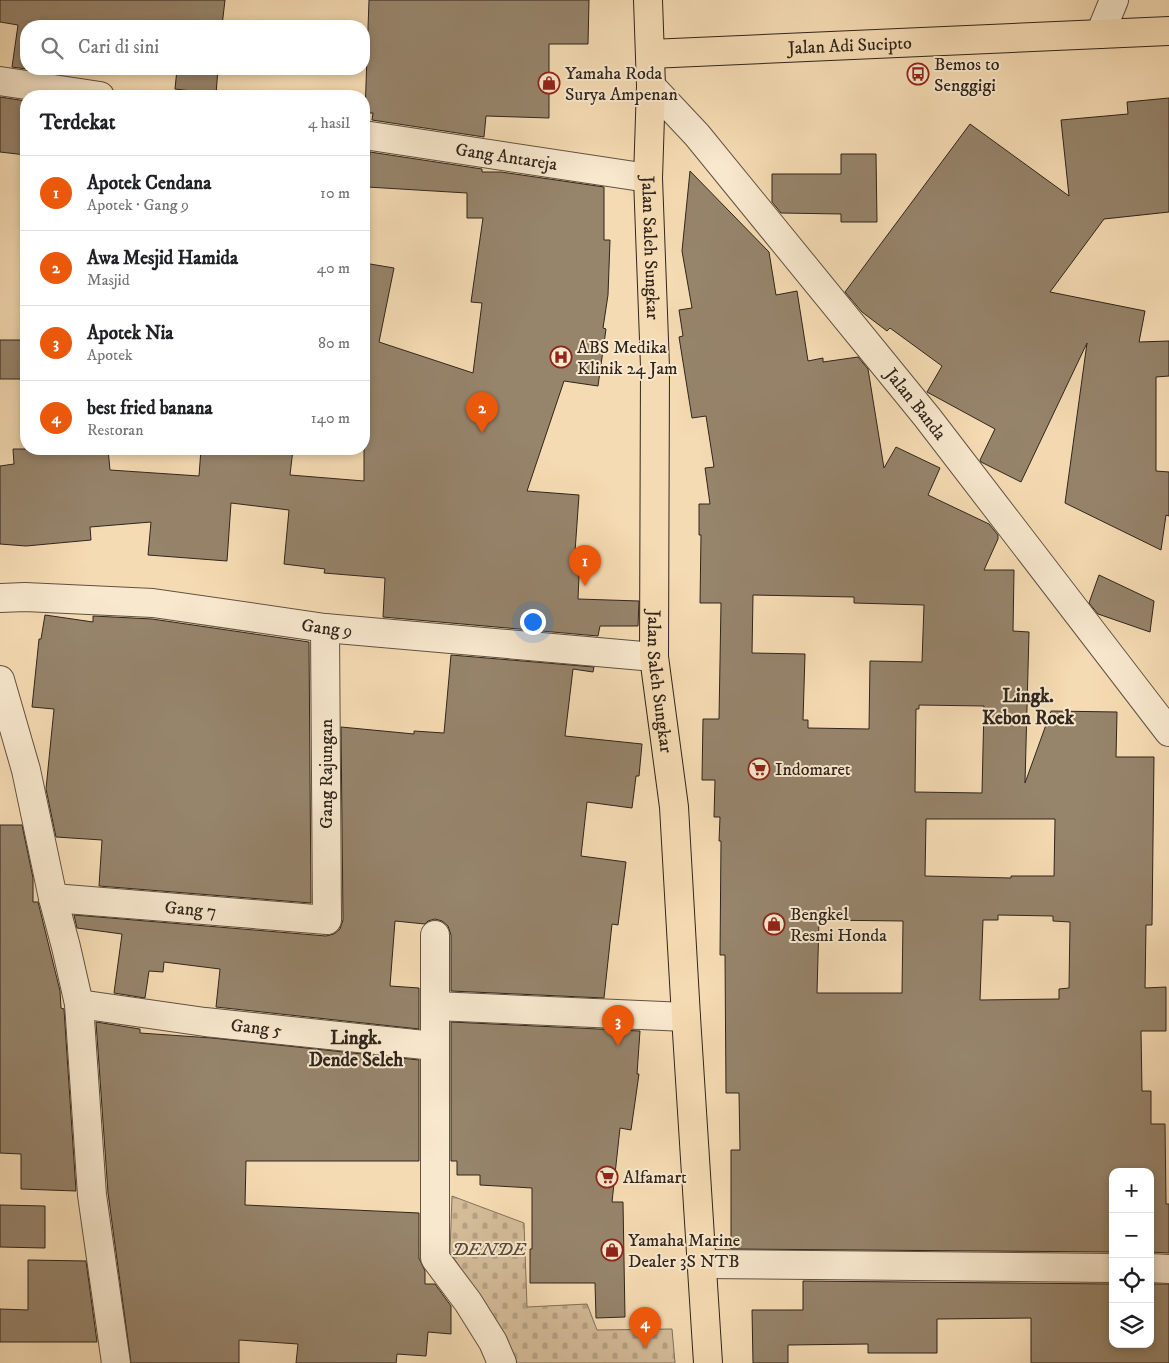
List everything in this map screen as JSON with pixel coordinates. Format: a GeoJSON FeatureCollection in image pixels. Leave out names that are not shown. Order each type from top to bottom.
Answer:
{"type":"FeatureCollection","features":[{"type":"Feature","properties":{"kind":"highway","name":"Jalan Saleh Sungkar"},"geometry":{"type":"LineString","coordinates":[[648,0],[651,86],[648,178],[655,366],[654,657],[674,807],[708,1363]]}},
{"type":"Feature","properties":{"kind":"highway","name":"Jalan Adi Sucipto"},"geometry":{"type":"LineString","coordinates":[[650,54],[1169,31]]}},
{"type":"Feature","properties":{"kind":"street"},"geometry":{"type":"LineString","coordinates":[[1100,34],[1114,0]]}},
{"type":"Feature","properties":{"kind":"street"},"geometry":{"type":"LineString","coordinates":[[0,81],[60,90]]}},
{"type":"Feature","properties":{"kind":"street","name":"Jalan Banda"},"geometry":{"type":"LineString","coordinates":[[651,86],[697,135],[927,417],[1169,732]]}},
{"type":"Feature","properties":{"kind":"street","name":"Gang Antareja"},"geometry":{"type":"LineString","coordinates":[[370,137],[648,178]]}},
{"type":"Feature","properties":{"kind":"street","name":"Gang 9"},"geometry":{"type":"LineString","coordinates":[[0,598],[25,597],[153,603],[325,628],[654,657]]}},
{"type":"Feature","properties":{"kind":"street","name":"Gang Rajungan"},"geometry":{"type":"LineString","coordinates":[[325,628],[327,920]]}},
{"type":"Feature","properties":{"kind":"street"},"geometry":{"type":"LineString","coordinates":[[0,680],[26,770],[53,898],[79,1004],[92,1194],[116,1363]]}},
{"type":"Feature","properties":{"kind":"street","name":"Gang 7"},"geometry":{"type":"LineString","coordinates":[[53,898],[327,920]]}},
{"type":"Feature","properties":{"kind":"street"},"geometry":{"type":"LineString","coordinates":[[435,935],[435,1258],[468,1302],[493,1342],[502,1363]]}},
{"type":"Feature","properties":{"kind":"street","name":"Gang 5"},"geometry":{"type":"LineString","coordinates":[[79,1004],[205,1022],[434,1046]]}},
{"type":"Feature","properties":{"kind":"street"},"geometry":{"type":"LineString","coordinates":[[435,1006],[686,1017]]}},
{"type":"Feature","properties":{"kind":"street"},"geometry":{"type":"LineString","coordinates":[[702,1264],[1109,1268]]}},
{"type":"Feature","properties":{"kind":"street"},"geometry":{"type":"LineString","coordinates":[[1154,1268],[1169,1268]]}},
{"type":"Feature","properties":{"kind":"green space","name":"DENDE"},"geometry":{"type":"Polygon","coordinates":[[[452,1196],[524,1223],[527,1307],[587,1304],[597,1330],[672,1329],[675,1363],[516,1363],[502,1333],[450,1252],[452,1196]]]}},
{"type":"Feature","properties":{"kind":"building"},"geometry":{"type":"Polygon","coordinates":[[[0,0],[225,0],[223,20],[20,20],[20,68],[12,67],[18,25],[0,22],[0,0]]]}},
{"type":"Feature","properties":{"kind":"building"},"geometry":{"type":"Polygon","coordinates":[[[369,0],[589,0],[588,44],[549,44],[549,118],[486,116],[484,137],[372,120],[373,113],[370,113],[370,90],[366,90],[366,75],[370,75],[370,20],[368,20],[369,0]]]}},
{"type":"Feature","properties":{"kind":"building"},"geometry":{"type":"Polygon","coordinates":[[[176,75],[218,75],[216,90],[175,89],[176,75]]]}},
{"type":"Feature","properties":{"kind":"building"},"geometry":{"type":"Polygon","coordinates":[[[0,97],[20,100],[20,154],[0,152],[0,97]]]}},
{"type":"Feature","properties":{"kind":"building"},"geometry":{"type":"Polygon","coordinates":[[[1169,98],[1169,212],[1104,219],[1050,292],[1145,311],[1139,342],[1169,341],[1169,376],[1156,377],[1156,471],[1169,472],[1169,516],[1166,515],[1161,550],[1065,503],[1087,343],[1021,482],[980,460],[995,429],[927,392],[942,366],[890,328],[887,331],[862,312],[845,292],[970,124],[1069,196],[1061,120],[1128,114],[1127,102],[1169,98]]]}},
{"type":"Feature","properties":{"kind":"building"},"geometry":{"type":"Polygon","coordinates":[[[370,152],[482,169],[482,172],[501,172],[604,187],[604,240],[610,240],[608,295],[603,328],[606,329],[598,386],[564,381],[527,491],[579,495],[575,552],[580,552],[578,599],[639,601],[638,626],[600,626],[598,636],[383,617],[385,578],[324,573],[325,569],[284,564],[289,510],[231,503],[227,561],[148,555],[151,522],[90,527],[91,540],[26,546],[0,544],[0,466],[14,464],[13,449],[20,449],[20,455],[109,455],[110,470],[199,476],[201,455],[292,455],[290,475],[364,481],[364,455],[370,455],[370,264],[394,268],[379,342],[473,373],[482,303],[471,302],[483,218],[467,218],[467,193],[370,187],[370,152]]]}},
{"type":"Feature","properties":{"kind":"building"},"geometry":{"type":"Polygon","coordinates":[[[841,154],[876,154],[877,222],[841,222],[841,214],[781,213],[772,202],[772,174],[841,174],[841,154]]]}},
{"type":"Feature","properties":{"kind":"building"},"geometry":{"type":"Polygon","coordinates":[[[690,171],[769,252],[776,295],[797,291],[808,361],[823,358],[823,362],[858,357],[868,369],[884,468],[896,447],[940,468],[928,495],[989,524],[998,535],[984,570],[1014,570],[1013,631],[1029,632],[1025,783],[1051,711],[1117,712],[1116,757],[1154,757],[1152,925],[1146,925],[1145,988],[1166,987],[1166,1031],[1141,1031],[1142,1091],[1151,1091],[1151,1124],[1165,1124],[1166,1204],[1169,1204],[1169,1253],[1154,1252],[1154,1168],[1109,1168],[1109,1252],[731,1249],[731,1150],[740,1150],[739,1093],[726,1093],[725,955],[720,955],[720,817],[714,817],[715,780],[702,780],[703,719],[719,719],[721,603],[700,603],[701,535],[699,535],[699,504],[710,504],[705,468],[714,467],[706,416],[692,418],[679,337],[683,336],[679,310],[692,308],[682,251],[690,171]],[[753,595],[752,653],[805,654],[803,720],[808,720],[808,728],[869,729],[870,661],[922,662],[924,605],[854,603],[854,597],[753,595]],[[919,705],[919,709],[916,709],[915,792],[982,793],[984,706],[919,705]],[[926,819],[925,876],[1011,878],[1011,876],[1054,876],[1055,819],[926,819]],[[998,915],[998,920],[983,920],[980,1000],[1059,999],[1059,989],[1069,988],[1070,922],[1053,921],[1053,916],[998,915]],[[819,920],[817,993],[902,993],[903,921],[819,920]]]}},
{"type":"Feature","properties":{"kind":"building"},"geometry":{"type":"Polygon","coordinates":[[[0,340],[20,340],[20,379],[0,379],[0,340]]]}},
{"type":"Feature","properties":{"kind":"building"},"geometry":{"type":"Polygon","coordinates":[[[1099,575],[1154,601],[1150,632],[1098,614],[1089,603],[1099,575]]]}},
{"type":"Feature","properties":{"kind":"building"},"geometry":{"type":"Polygon","coordinates":[[[45,615],[93,622],[93,616],[152,619],[309,642],[311,903],[99,886],[102,840],[56,837],[46,789],[54,709],[32,707],[39,639],[41,639],[45,615]]]}},
{"type":"Feature","properties":{"kind":"building"},"geometry":{"type":"Polygon","coordinates":[[[451,655],[594,667],[593,672],[573,669],[565,736],[642,744],[639,776],[636,776],[632,808],[587,802],[581,856],[626,862],[618,925],[612,924],[604,998],[451,991],[451,935],[448,926],[442,921],[435,919],[425,924],[395,921],[390,986],[419,988],[419,1029],[216,1007],[220,969],[164,962],[163,972],[149,971],[145,998],[114,993],[122,934],[77,928],[74,915],[326,936],[334,934],[340,929],[343,920],[341,727],[414,734],[414,731],[444,733],[451,655]]]}},
{"type":"Feature","properties":{"kind":"building"},"geometry":{"type":"Polygon","coordinates":[[[0,825],[22,825],[33,878],[33,902],[38,902],[60,991],[61,1008],[64,1009],[76,1191],[21,1189],[21,1154],[0,1153],[0,825]]]}},
{"type":"Feature","properties":{"kind":"building"},"geometry":{"type":"Polygon","coordinates":[[[96,1022],[140,1029],[140,1033],[212,1038],[419,1060],[419,1161],[246,1161],[245,1205],[419,1213],[419,1258],[425,1271],[425,1284],[435,1284],[451,1306],[451,1334],[428,1332],[426,1356],[397,1354],[396,1363],[296,1363],[298,1344],[239,1340],[239,1363],[131,1363],[108,1193],[96,1022]]]}},
{"type":"Feature","properties":{"kind":"building"},"geometry":{"type":"Polygon","coordinates":[[[451,1022],[640,1031],[637,1074],[639,1074],[631,1130],[620,1128],[612,1202],[623,1202],[625,1317],[596,1318],[595,1283],[530,1283],[532,1188],[480,1185],[480,1175],[457,1175],[457,1161],[451,1161],[451,1022]]]}},
{"type":"Feature","properties":{"kind":"building"},"geometry":{"type":"Polygon","coordinates":[[[0,1205],[45,1206],[45,1248],[0,1247],[0,1205]]]}},
{"type":"Feature","properties":{"kind":"building"},"geometry":{"type":"Polygon","coordinates":[[[28,1260],[86,1261],[97,1342],[0,1342],[0,1309],[28,1310],[28,1260]]]}},
{"type":"Feature","properties":{"kind":"building"},"geometry":{"type":"Polygon","coordinates":[[[803,1281],[1109,1284],[1109,1348],[1154,1348],[1154,1284],[1169,1284],[1169,1363],[1031,1363],[1031,1318],[937,1319],[937,1353],[868,1353],[868,1344],[788,1345],[788,1363],[753,1363],[752,1310],[803,1310],[803,1281]]]}},
{"type":"Feature","properties":{"kind":"place","name":"Bemos to Senggigi"},"geometry":{"type":"Point","coordinates":[918,74]}},
{"type":"Feature","properties":{"kind":"place","name":"Yamaha Roda Surya Ampenan"},"geometry":{"type":"Point","coordinates":[549,83]}},
{"type":"Feature","properties":{"kind":"place","name":"ABS Medika Klinik 24 Jam"},"geometry":{"type":"Point","coordinates":[561,357]}},
{"type":"Feature","properties":{"kind":"place","name":"Awa Mesjid Hamida"},"geometry":{"type":"Point","coordinates":[482,433]}},
{"type":"Feature","properties":{"kind":"place","name":"Apotek Cendana"},"geometry":{"type":"Point","coordinates":[585,586]}},
{"type":"Feature","properties":{"kind":"place","name":"Indomaret"},"geometry":{"type":"Point","coordinates":[759,769]}},
{"type":"Feature","properties":{"kind":"place","name":"Bengkel Resmi Honda"},"geometry":{"type":"Point","coordinates":[774,924]}},
{"type":"Feature","properties":{"kind":"place","name":"Apotek Nia"},"geometry":{"type":"Point","coordinates":[618,1046]}},
{"type":"Feature","properties":{"kind":"place","name":"Alfamart"},"geometry":{"type":"Point","coordinates":[607,1177]}},
{"type":"Feature","properties":{"kind":"place","name":"Yamaha Marine Dealer 3S NTB"},"geometry":{"type":"Point","coordinates":[612,1250]}},
{"type":"Feature","properties":{"kind":"place","name":"best fried banana"},"geometry":{"type":"Point","coordinates":[645,1348]}},
{"type":"Feature","properties":{"kind":"district","name":"Lingk. Kebon Roek"},"geometry":{"type":"Point","coordinates":[1028,706]}},
{"type":"Feature","properties":{"kind":"district","name":"Lingk. Dende Seleh"},"geometry":{"type":"Point","coordinates":[356,1048]}}]}
